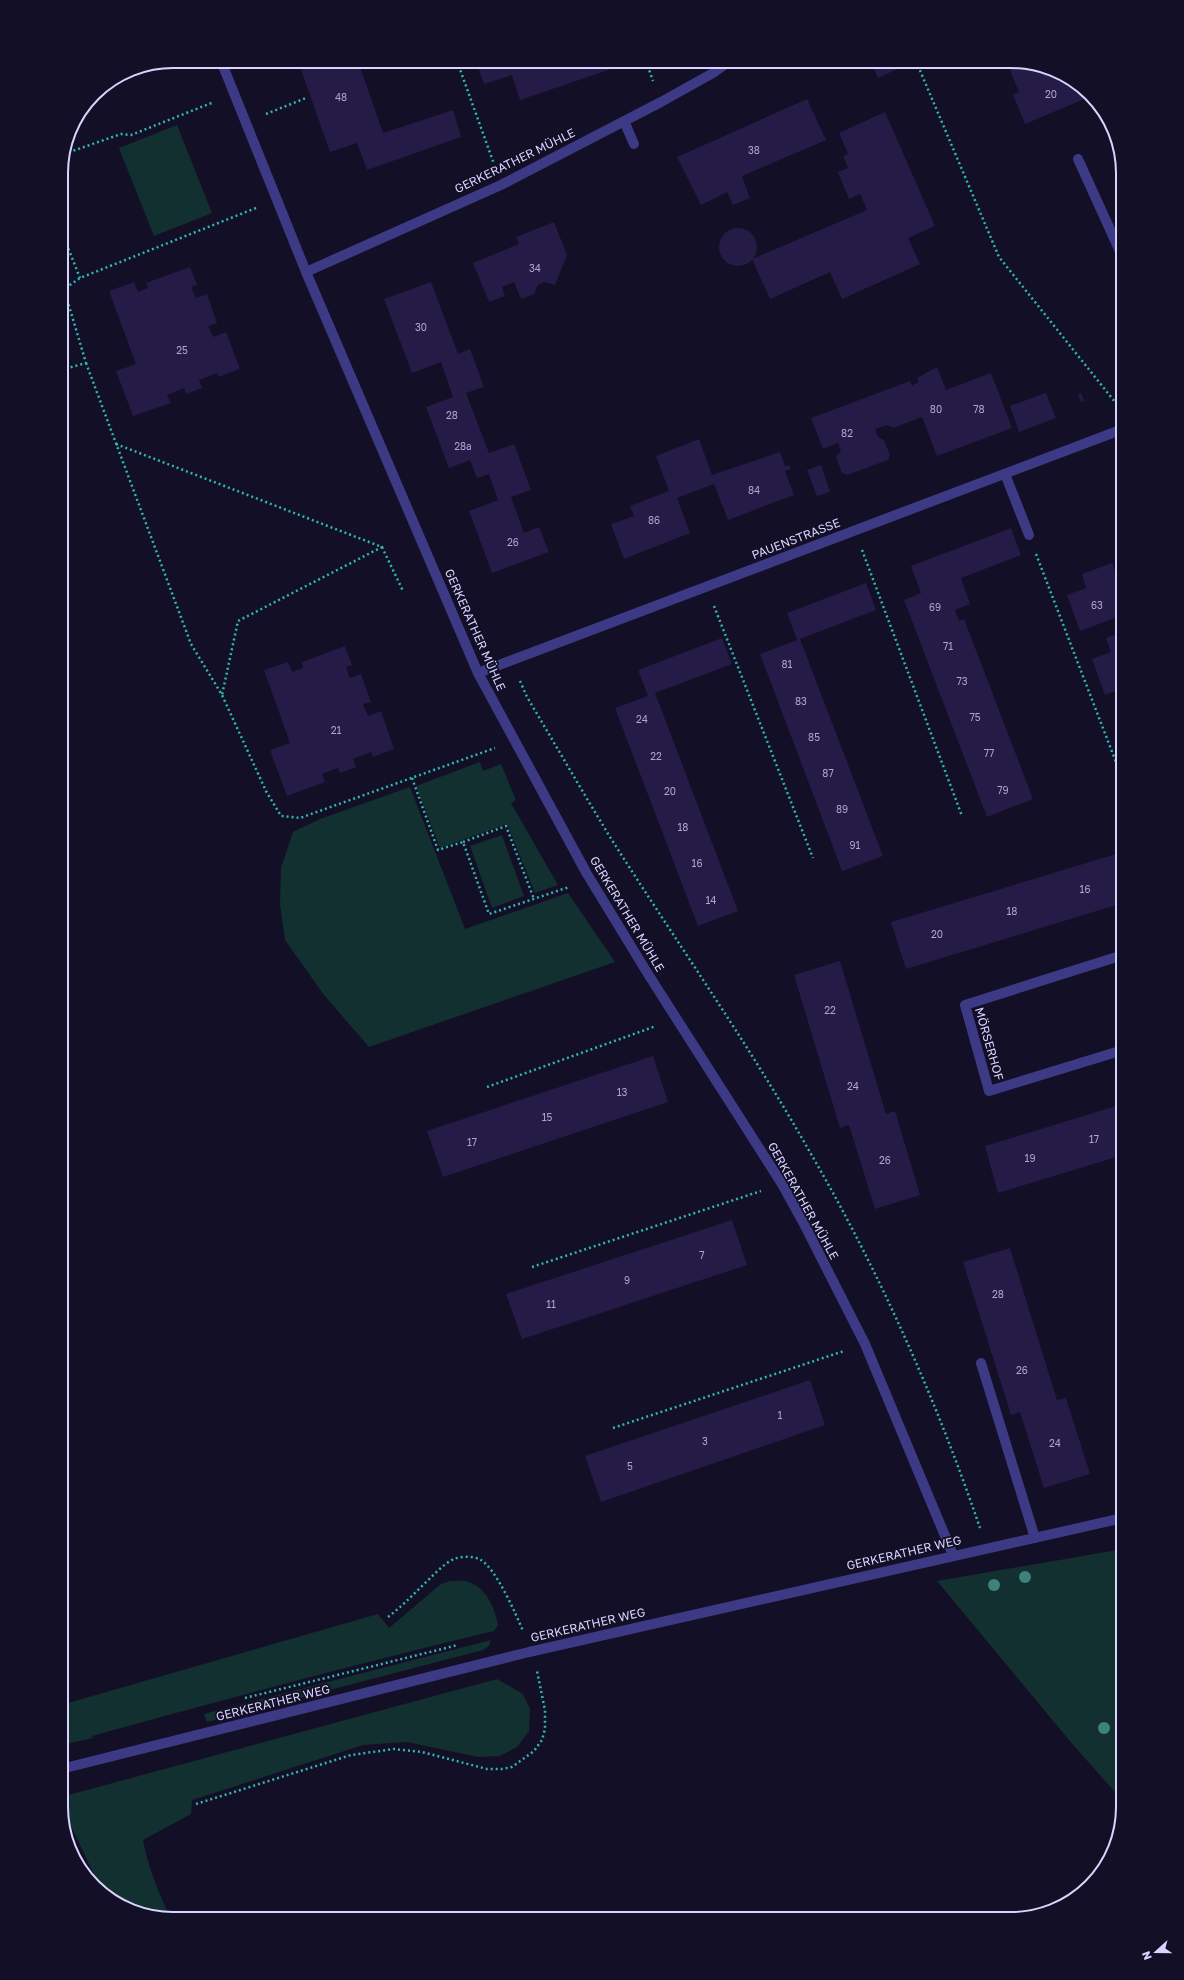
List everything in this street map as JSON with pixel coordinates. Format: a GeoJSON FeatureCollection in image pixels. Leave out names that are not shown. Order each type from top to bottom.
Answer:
{"type":"FeatureCollection","features":[{"type":"Feature","properties":{"kind":"street","name":"GERKERATHER MÜHLE"},"geometry":{"type":"LineString","coordinates":[[224,68],[306,272],[478,673],[590,879],[676,1019],[782,1184],[803,1222],[864,1344],[953,1555]]}},
{"type":"Feature","properties":{"kind":"street","name":"GERKERATHER MÜHLE"},"geometry":{"type":"LineString","coordinates":[[306,272],[501,185],[624,121],[720,68]]}},
{"type":"Feature","properties":{"kind":"street"},"geometry":{"type":"LineString","coordinates":[[624,121],[634,144]]}},
{"type":"Feature","properties":{"kind":"street"},"geometry":{"type":"LineString","coordinates":[[1078,159],[1116,243]]}},
{"type":"Feature","properties":{"kind":"street","name":"PAUENSTRASSE"},"geometry":{"type":"LineString","coordinates":[[478,673],[1116,432]]}},
{"type":"Feature","properties":{"kind":"street"},"geometry":{"type":"LineString","coordinates":[[1005,474],[1029,535]]}},
{"type":"Feature","properties":{"kind":"street","name":"MÖRSERHOF"},"geometry":{"type":"LineString","coordinates":[[1116,957],[964,1005],[989,1091],[1116,1052]]}},
{"type":"Feature","properties":{"kind":"street"},"geometry":{"type":"LineString","coordinates":[[981,1363],[1035,1538]]}},
{"type":"Feature","properties":{"kind":"street","name":"GERKERATHER WEG"},"geometry":{"type":"LineString","coordinates":[[68,1767],[529,1652],[953,1555],[1116,1520]]}},
{"type":"Feature","properties":{"kind":"path"},"geometry":{"type":"LineString","coordinates":[[459,68],[501,185]]}},
{"type":"Feature","properties":{"kind":"path"},"geometry":{"type":"LineString","coordinates":[[919,68],[999,257],[1116,403]]}},
{"type":"Feature","properties":{"kind":"path"},"geometry":{"type":"LineString","coordinates":[[71,152],[121,134],[131,135],[235,95]]}},
{"type":"Feature","properties":{"kind":"path"},"geometry":{"type":"LineString","coordinates":[[246,122],[306,98]]}},
{"type":"Feature","properties":{"kind":"path"},"geometry":{"type":"LineString","coordinates":[[68,286],[80,278],[277,199]]}},
{"type":"Feature","properties":{"kind":"path"},"geometry":{"type":"LineString","coordinates":[[68,248],[80,278]]}},
{"type":"Feature","properties":{"kind":"path"},"geometry":{"type":"LineString","coordinates":[[68,302],[86,363],[191,644],[222,695],[266,791],[281,816],[300,818],[514,741]]}},
{"type":"Feature","properties":{"kind":"path"},"geometry":{"type":"LineString","coordinates":[[68,368],[86,363]]}},
{"type":"Feature","properties":{"kind":"path"},"geometry":{"type":"LineString","coordinates":[[116,444],[382,547],[403,591]]}},
{"type":"Feature","properties":{"kind":"path"},"geometry":{"type":"LineString","coordinates":[[855,530],[962,816]]}},
{"type":"Feature","properties":{"kind":"path"},"geometry":{"type":"LineString","coordinates":[[1029,535],[1116,762]]}},
{"type":"Feature","properties":{"kind":"path"},"geometry":{"type":"LineString","coordinates":[[222,695],[238,621],[382,547]]}},
{"type":"Feature","properties":{"kind":"path"},"geometry":{"type":"LineString","coordinates":[[707,586],[813,858]]}},
{"type":"Feature","properties":{"kind":"path"},"geometry":{"type":"LineString","coordinates":[[512,660],[527,697],[558,750],[610,837],[750,1051],[808,1148],[860,1245],[917,1367],[961,1474],[987,1548]]}},
{"type":"Feature","properties":{"kind":"path"},"geometry":{"type":"LineString","coordinates":[[412,778],[438,850],[506,826],[534,899]]}},
{"type":"Feature","properties":{"kind":"path"},"geometry":{"type":"LineString","coordinates":[[463,842],[489,914],[590,879]]}},
{"type":"Feature","properties":{"kind":"path"},"geometry":{"type":"LineString","coordinates":[[487,1087],[676,1019]]}},
{"type":"Feature","properties":{"kind":"path"},"geometry":{"type":"LineString","coordinates":[[532,1266],[782,1184]]}},
{"type":"Feature","properties":{"kind":"path"},"geometry":{"type":"LineString","coordinates":[[613,1428],[864,1344]]}},
{"type":"Feature","properties":{"kind":"path"},"geometry":{"type":"LineString","coordinates":[[196,1804],[344,1757],[394,1749],[422,1752],[487,1769],[512,1767],[534,1751],[542,1740],[546,1729],[546,1710],[539,1676],[529,1652],[523,1630],[512,1606],[488,1567],[480,1559],[466,1557],[454,1559],[439,1570],[403,1605],[388,1617]]}},
{"type":"Feature","properties":{"kind":"green space"},"geometry":{"type":"Polygon","coordinates":[[[177,125],[212,213],[154,236],[119,148],[177,125]]]}},
{"type":"Feature","properties":{"kind":"green space"},"geometry":{"type":"Polygon","coordinates":[[[480,762],[483,771],[501,764],[516,800],[511,803],[558,885],[535,893],[507,824],[440,848],[416,786],[480,762]]]}},
{"type":"Feature","properties":{"kind":"green space"},"geometry":{"type":"Polygon","coordinates":[[[410,787],[465,929],[568,893],[615,962],[369,1047],[324,995],[285,940],[280,905],[281,868],[293,832],[320,819],[410,787]]]}},
{"type":"Feature","properties":{"kind":"green space"},"geometry":{"type":"Polygon","coordinates":[[[502,835],[524,896],[492,908],[470,846],[502,835]]]}},
{"type":"Feature","properties":{"kind":"green space"},"geometry":{"type":"Polygon","coordinates":[[[1116,1550],[1116,1793],[1074,1746],[937,1581],[1116,1550]]]}},
{"type":"Feature","properties":{"kind":"green space"},"geometry":{"type":"Polygon","coordinates":[[[450,1581],[462,1581],[469,1582],[481,1589],[489,1600],[497,1619],[498,1625],[494,1631],[192,1708],[92,1736],[93,1738],[68,1743],[68,1703],[378,1614],[389,1628],[441,1584],[450,1581]]]}},
{"type":"Feature","properties":{"kind":"green space"},"geometry":{"type":"Polygon","coordinates":[[[491,1640],[489,1646],[483,1650],[207,1722],[204,1714],[491,1640]]]}},
{"type":"Feature","properties":{"kind":"green space"},"geometry":{"type":"Polygon","coordinates":[[[497,1679],[523,1694],[530,1709],[529,1731],[517,1747],[500,1756],[478,1757],[407,1742],[363,1745],[192,1800],[191,1814],[143,1840],[151,1870],[168,1912],[152,1910],[126,1901],[104,1886],[95,1877],[69,1823],[68,1795],[497,1679]]]}},
{"type":"Feature","properties":{"kind":"building"},"geometry":{"type":"Polygon","coordinates":[[[300,68],[360,68],[383,133],[453,110],[461,137],[367,170],[357,143],[330,152],[300,68]]]}},
{"type":"Feature","properties":{"kind":"building"},"geometry":{"type":"Polygon","coordinates":[[[478,68],[614,68],[520,100],[512,75],[484,84],[478,68]]]}},
{"type":"Feature","properties":{"kind":"building"},"geometry":{"type":"Polygon","coordinates":[[[874,68],[900,68],[878,78],[874,68]]]}},
{"type":"Feature","properties":{"kind":"building"},"geometry":{"type":"Polygon","coordinates":[[[1009,68],[1032,70],[1058,79],[1085,99],[1025,124],[1013,95],[1019,92],[1009,68]]]}},
{"type":"Feature","properties":{"kind":"building"},"geometry":{"type":"Polygon","coordinates":[[[807,99],[826,140],[742,176],[750,198],[733,205],[727,192],[701,205],[677,157],[807,99]]]}},
{"type":"Feature","properties":{"kind":"building"},"geometry":{"type":"Polygon","coordinates":[[[885,112],[935,226],[908,238],[920,264],[842,299],[830,272],[770,299],[752,259],[867,210],[860,194],[849,199],[838,172],[848,168],[843,156],[848,154],[839,133],[885,112]]]}},
{"type":"Feature","properties":{"kind":"building"},"geometry":{"type":"Polygon","coordinates":[[[554,222],[567,255],[555,285],[544,282],[538,285],[534,294],[521,299],[514,282],[502,287],[505,296],[489,302],[473,263],[519,244],[516,237],[554,222]]]}},
{"type":"Feature","properties":{"kind":"building"},"geometry":{"type":"Polygon","coordinates":[[[738,228],[751,234],[757,247],[751,260],[738,266],[725,260],[719,247],[725,234],[738,228]]]}},
{"type":"Feature","properties":{"kind":"building"},"geometry":{"type":"Polygon","coordinates":[[[190,267],[197,285],[191,287],[196,298],[207,294],[217,323],[208,326],[213,337],[226,332],[240,369],[218,377],[217,373],[199,380],[202,388],[186,394],[184,388],[167,395],[171,403],[133,416],[116,371],[136,364],[109,291],[134,282],[138,292],[148,288],[146,283],[190,267]]]}},
{"type":"Feature","properties":{"kind":"building"},"geometry":{"type":"Polygon","coordinates":[[[431,282],[458,354],[470,349],[484,387],[466,393],[489,453],[514,444],[531,490],[511,497],[524,533],[539,527],[549,552],[492,573],[469,511],[498,500],[489,474],[477,478],[470,460],[449,468],[426,407],[453,397],[441,362],[412,373],[384,299],[431,282]]]}},
{"type":"Feature","properties":{"kind":"building"},"geometry":{"type":"Polygon","coordinates":[[[937,367],[946,390],[991,373],[1012,428],[937,456],[922,417],[893,428],[887,425],[875,429],[878,437],[884,440],[890,455],[888,460],[847,475],[842,473],[836,457],[841,451],[838,443],[823,449],[811,418],[910,381],[912,386],[919,381],[917,378],[937,367]]]}},
{"type":"Feature","properties":{"kind":"building"},"geometry":{"type":"Polygon","coordinates":[[[1046,393],[1056,418],[1019,432],[1010,406],[1046,393]]]}},
{"type":"Feature","properties":{"kind":"building"},"geometry":{"type":"Polygon","coordinates":[[[1081,393],[1084,401],[1081,402],[1078,394],[1081,393]]]}},
{"type":"Feature","properties":{"kind":"building"},"geometry":{"type":"Polygon","coordinates":[[[699,439],[712,475],[780,452],[785,466],[789,465],[791,469],[785,471],[794,495],[728,520],[714,484],[677,498],[690,533],[624,559],[611,524],[634,516],[630,506],[669,491],[656,456],[699,439]]]}},
{"type":"Feature","properties":{"kind":"building"},"geometry":{"type":"Polygon","coordinates":[[[821,465],[830,492],[817,496],[807,470],[821,465]]]}},
{"type":"Feature","properties":{"kind":"building"},"geometry":{"type":"Polygon","coordinates":[[[1011,528],[1021,555],[961,578],[970,604],[955,610],[959,621],[964,619],[1033,799],[987,817],[904,600],[921,593],[911,566],[1011,528]]]}},
{"type":"Feature","properties":{"kind":"building"},"geometry":{"type":"Polygon","coordinates":[[[1112,563],[1116,573],[1116,618],[1080,631],[1067,595],[1086,588],[1082,574],[1112,563]]]}},
{"type":"Feature","properties":{"kind":"building"},"geometry":{"type":"Polygon","coordinates":[[[866,583],[876,610],[800,639],[883,856],[842,871],[760,654],[797,640],[787,613],[866,583]]]}},
{"type":"Feature","properties":{"kind":"building"},"geometry":{"type":"Polygon","coordinates":[[[1116,634],[1116,691],[1105,695],[1092,659],[1111,652],[1106,638],[1116,634]]]}},
{"type":"Feature","properties":{"kind":"building"},"geometry":{"type":"Polygon","coordinates":[[[722,638],[732,664],[655,693],[738,911],[698,926],[615,708],[648,696],[638,670],[722,638]]]}},
{"type":"Feature","properties":{"kind":"building"},"geometry":{"type":"Polygon","coordinates":[[[345,646],[352,665],[346,667],[350,678],[361,674],[371,702],[363,704],[368,716],[381,711],[394,749],[373,757],[371,752],[353,759],[356,767],[340,773],[338,768],[322,774],[325,782],[287,796],[270,750],[290,743],[264,670],[288,662],[292,672],[303,668],[302,662],[345,646]]]}},
{"type":"Feature","properties":{"kind":"building"},"geometry":{"type":"Polygon","coordinates":[[[1116,854],[1116,905],[906,969],[891,922],[1116,854]]]}},
{"type":"Feature","properties":{"kind":"building"},"geometry":{"type":"Polygon","coordinates":[[[840,961],[886,1114],[895,1111],[920,1195],[875,1209],[849,1125],[840,1128],[794,975],[840,961]]]}},
{"type":"Feature","properties":{"kind":"building"},"geometry":{"type":"Polygon","coordinates":[[[653,1056],[668,1102],[443,1177],[427,1131],[653,1056]]]}},
{"type":"Feature","properties":{"kind":"building"},"geometry":{"type":"Polygon","coordinates":[[[1116,1106],[1116,1157],[998,1193],[985,1146],[1116,1106]]]}},
{"type":"Feature","properties":{"kind":"building"},"geometry":{"type":"Polygon","coordinates":[[[732,1220],[747,1265],[522,1339],[506,1294],[732,1220]]]}},
{"type":"Feature","properties":{"kind":"building"},"geometry":{"type":"Polygon","coordinates":[[[1010,1248],[1057,1400],[1066,1398],[1090,1474],[1044,1488],[1020,1412],[1011,1415],[963,1262],[1010,1248]]]}},
{"type":"Feature","properties":{"kind":"building"},"geometry":{"type":"Polygon","coordinates":[[[810,1380],[825,1425],[601,1502],[585,1456],[810,1380]]]}}]}
